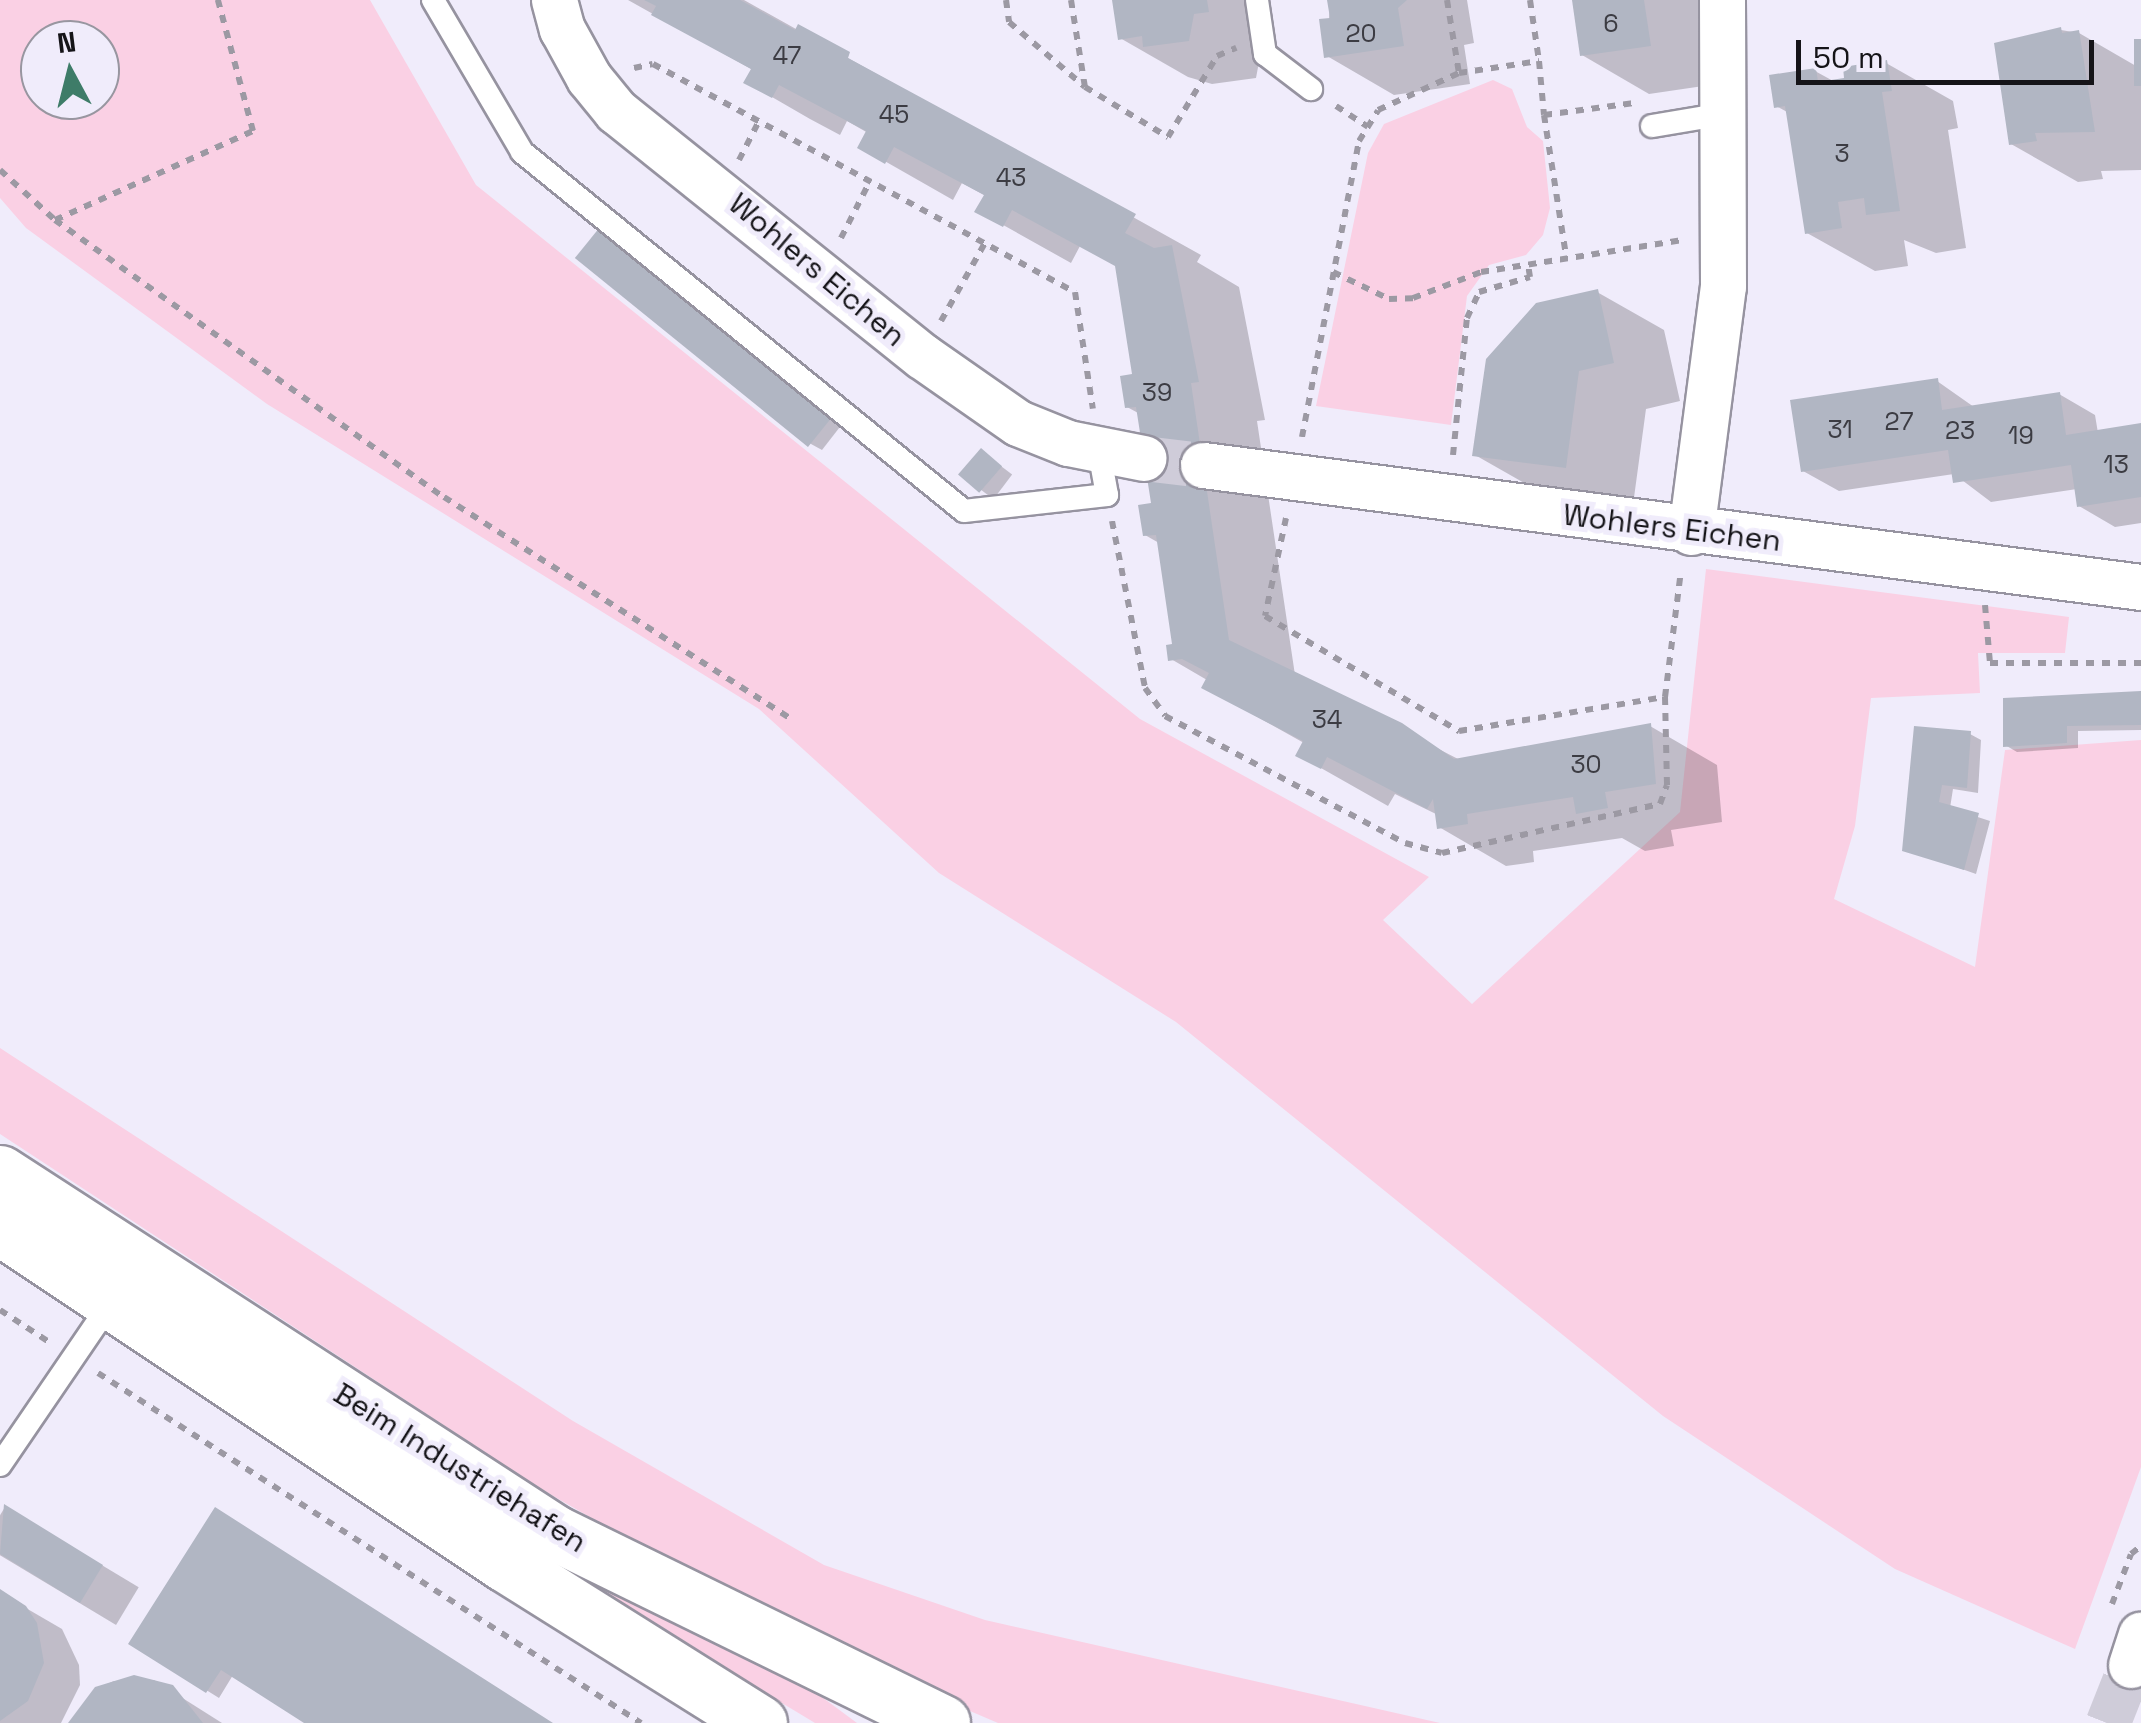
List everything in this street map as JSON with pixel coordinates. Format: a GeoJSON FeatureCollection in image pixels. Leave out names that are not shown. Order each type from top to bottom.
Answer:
{"type":"FeatureCollection","features":[{"type":"Feature","properties":{"kind":"main road","name":"Beim Industriehafen"},"geometry":{"type":"LineString","coordinates":[[0,1173],[555,1533],[869,1704],[942,1723]]}},
{"type":"Feature","properties":{"kind":"main road","name":"Beim Industriehafen"},"geometry":{"type":"LineString","coordinates":[[0,1227],[504,1563],[759,1723]]}},
{"type":"Feature","properties":{"kind":"street","name":"Wohlers Eichen"},"geometry":{"type":"LineString","coordinates":[[554,0],[562,29],[589,78],[616,111],[922,356],[1018,423],[1099,450],[1144,458]]}},
{"type":"Feature","properties":{"kind":"street"},"geometry":{"type":"LineString","coordinates":[[1691,532],[1722,299],[1722,0]]}},
{"type":"Feature","properties":{"kind":"street","name":"Wohlers Eichen"},"geometry":{"type":"LineString","coordinates":[[1203,465],[1691,532],[2141,587]]}},
{"type":"Feature","properties":{"kind":"lane"},"geometry":{"type":"LineString","coordinates":[[433,0],[522,152],[964,511],[1107,496],[1099,450]]}},
{"type":"Feature","properties":{"kind":"lane"},"geometry":{"type":"LineString","coordinates":[[1257,0],[1265,54],[1311,89]]}},
{"type":"Feature","properties":{"kind":"lane"},"geometry":{"type":"LineString","coordinates":[[1652,126],[1724,114]]}},
{"type":"Feature","properties":{"kind":"lane"},"geometry":{"type":"LineString","coordinates":[[0,1465],[112,1300]]}},
{"type":"Feature","properties":{"kind":"path"},"geometry":{"type":"LineString","coordinates":[[55,220],[253,131],[218,0]]}},
{"type":"Feature","properties":{"kind":"path"},"geometry":{"type":"LineString","coordinates":[[1006,0],[1009,22],[1085,86],[1168,137],[1217,56],[1262,37]]}},
{"type":"Feature","properties":{"kind":"path"},"geometry":{"type":"LineString","coordinates":[[1072,0],[1085,86]]}},
{"type":"Feature","properties":{"kind":"path"},"geometry":{"type":"LineString","coordinates":[[1447,0],[1458,72]]}},
{"type":"Feature","properties":{"kind":"path"},"geometry":{"type":"LineString","coordinates":[[1530,0],[1566,256]]}},
{"type":"Feature","properties":{"kind":"path"},"geometry":{"type":"LineString","coordinates":[[1539,61],[1458,72],[1378,110],[1359,141],[1265,616],[1460,731],[1665,697]]}},
{"type":"Feature","properties":{"kind":"path"},"geometry":{"type":"LineString","coordinates":[[589,78],[653,64],[1075,292],[1099,450]]}},
{"type":"Feature","properties":{"kind":"path"},"geometry":{"type":"LineString","coordinates":[[1311,89],[1368,127]]}},
{"type":"Feature","properties":{"kind":"path"},"geometry":{"type":"LineString","coordinates":[[1544,115],[1652,100]]}},
{"type":"Feature","properties":{"kind":"path"},"geometry":{"type":"LineString","coordinates":[[0,170],[55,220],[444,497],[793,720]]}},
{"type":"Feature","properties":{"kind":"path"},"geometry":{"type":"LineString","coordinates":[[822,274],[870,182]]}},
{"type":"Feature","properties":{"kind":"path"},"geometry":{"type":"LineString","coordinates":[[1332,272],[1389,299],[1414,298],[1482,272],[1566,256],[1723,236]]}},
{"type":"Feature","properties":{"kind":"path"},"geometry":{"type":"LineString","coordinates":[[922,356],[985,243]]}},
{"type":"Feature","properties":{"kind":"path"},"geometry":{"type":"LineString","coordinates":[[1448,500],[1468,318],[1479,292],[1530,277],[1528,264]]}},
{"type":"Feature","properties":{"kind":"path"},"geometry":{"type":"LineString","coordinates":[[1107,496],[1146,688],[1165,716],[1405,842],[1442,853],[1660,804],[1667,784],[1665,697],[1691,532]]}},
{"type":"Feature","properties":{"kind":"path"},"geometry":{"type":"LineString","coordinates":[[1981,565],[1990,663],[2141,662]]}},
{"type":"Feature","properties":{"kind":"path"},"geometry":{"type":"LineString","coordinates":[[0,1310],[642,1723]]}},
{"type":"Feature","properties":{"kind":"path"},"geometry":{"type":"LineString","coordinates":[[2126,1640],[2131,1554],[2141,1546]]}},
{"type":"Feature","properties":{"kind":"shaded area"},"geometry":{"type":"Polygon","coordinates":[[[0,0],[370,0],[476,185],[1140,719],[1429,877],[1383,920],[1472,1004],[1680,812],[1706,569],[2069,617],[2065,653],[1978,653],[1980,693],[1871,698],[1855,826],[1834,899],[1975,967],[2005,750],[2141,740],[2141,1467],[2075,1649],[1895,1569],[1663,1416],[1176,1022],[939,873],[759,709],[267,404],[26,228],[0,198],[0,0]]]}},
{"type":"Feature","properties":{"kind":"shaded area"},"geometry":{"type":"Polygon","coordinates":[[[1493,80],[1512,89],[1527,127],[1543,141],[1550,208],[1543,235],[1526,255],[1489,265],[1467,296],[1451,425],[1316,406],[1368,153],[1384,124],[1493,80]]]}},
{"type":"Feature","properties":{"kind":"shaded area"},"geometry":{"type":"Polygon","coordinates":[[[0,1048],[573,1421],[824,1565],[985,1620],[1440,1723],[998,1723],[893,1678],[701,1581],[541,1489],[0,1134],[0,1048]]]}},
{"type":"Feature","properties":{"kind":"shaded area"},"geometry":{"type":"Polygon","coordinates":[[[423,1487],[811,1689],[857,1723],[815,1723],[423,1487]]]}},
{"type":"Feature","properties":{"kind":"building"},"geometry":{"type":"Polygon","coordinates":[[[644,0],[740,0],[795,30],[798,24],[850,52],[848,58],[1136,214],[1125,233],[1154,248],[1172,245],[1199,382],[1191,383],[1229,640],[1402,723],[1454,759],[1651,723],[1656,784],[1605,792],[1608,808],[1576,814],[1573,797],[1467,814],[1468,824],[1437,829],[1433,799],[1427,809],[1327,757],[1321,769],[1295,756],[1303,741],[1201,688],[1209,673],[1182,659],[1168,661],[1166,645],[1172,644],[1156,535],[1143,536],[1138,505],[1151,503],[1136,407],[1125,408],[1120,376],[1132,374],[1115,266],[1012,210],[1003,227],[974,212],[984,195],[894,147],[885,164],[857,148],[866,131],[779,85],[772,98],[743,83],[751,69],[651,15],[656,6],[644,0]]]}},
{"type":"Feature","properties":{"kind":"building"},"geometry":{"type":"Polygon","coordinates":[[[1112,0],[1207,0],[1209,12],[1194,14],[1189,41],[1143,47],[1142,36],[1118,40],[1112,0]]]}},
{"type":"Feature","properties":{"kind":"building"},"geometry":{"type":"Polygon","coordinates":[[[1327,0],[1407,0],[1398,8],[1404,46],[1324,58],[1319,19],[1330,18],[1327,0]]]}},
{"type":"Feature","properties":{"kind":"building"},"geometry":{"type":"Polygon","coordinates":[[[1572,0],[1644,0],[1651,46],[1580,56],[1572,0]]]}},
{"type":"Feature","properties":{"kind":"building"},"geometry":{"type":"Polygon","coordinates":[[[2061,27],[2062,33],[2079,30],[2095,132],[2035,133],[2037,141],[2009,145],[1994,43],[2061,27]]]}},
{"type":"Feature","properties":{"kind":"building"},"geometry":{"type":"Polygon","coordinates":[[[2134,39],[2141,39],[2141,86],[2134,86],[2134,39]]]}},
{"type":"Feature","properties":{"kind":"building"},"geometry":{"type":"Polygon","coordinates":[[[1887,60],[1892,91],[1882,92],[1900,211],[1866,215],[1864,198],[1838,202],[1842,228],[1805,234],[1785,106],[1774,108],[1769,75],[1816,68],[1818,82],[1844,78],[1843,67],[1887,60]]]}},
{"type":"Feature","properties":{"kind":"building"},"geometry":{"type":"Polygon","coordinates":[[[600,227],[833,416],[808,447],[575,258],[600,227]]]}},
{"type":"Feature","properties":{"kind":"building"},"geometry":{"type":"Polygon","coordinates":[[[1598,289],[1614,363],[1579,371],[1566,468],[1472,456],[1486,359],[1536,303],[1598,289]]]}},
{"type":"Feature","properties":{"kind":"building"},"geometry":{"type":"Polygon","coordinates":[[[1938,378],[1942,410],[2060,392],[2066,435],[2141,423],[2141,497],[2077,507],[2071,465],[1953,483],[1948,450],[1801,472],[1790,400],[1938,378]]]}},
{"type":"Feature","properties":{"kind":"building"},"geometry":{"type":"Polygon","coordinates":[[[981,448],[1002,466],[979,493],[958,474],[981,448]]]}},
{"type":"Feature","properties":{"kind":"building"},"geometry":{"type":"Polygon","coordinates":[[[2141,691],[2141,725],[2067,726],[2067,743],[2003,747],[2003,698],[2141,691]]]}},
{"type":"Feature","properties":{"kind":"building"},"geometry":{"type":"Polygon","coordinates":[[[1914,726],[1971,731],[1967,788],[1942,785],[1939,802],[1979,813],[1964,870],[1902,851],[1914,726]]]}},
{"type":"Feature","properties":{"kind":"building"},"geometry":{"type":"Polygon","coordinates":[[[4,1504],[103,1565],[80,1603],[0,1554],[4,1504]]]}},
{"type":"Feature","properties":{"kind":"building"},"geometry":{"type":"Polygon","coordinates":[[[215,1507],[553,1723],[304,1723],[221,1670],[206,1693],[128,1644],[215,1507]]]}},
{"type":"Feature","properties":{"kind":"building"},"geometry":{"type":"Polygon","coordinates":[[[0,1589],[26,1606],[37,1623],[44,1663],[28,1701],[0,1721],[0,1589]]]}},
{"type":"Feature","properties":{"kind":"building"},"geometry":{"type":"Polygon","coordinates":[[[134,1675],[173,1685],[203,1723],[68,1723],[95,1687],[134,1675]]]}},
{"type":"Feature","properties":{"kind":"tunnel"},"geometry":{"type":"LineString","coordinates":[[1144,458],[1203,465]]}},
{"type":"Feature","properties":{"kind":"tunnel"},"geometry":{"type":"LineString","coordinates":[[2108,1723],[2131,1665]]}}]}
